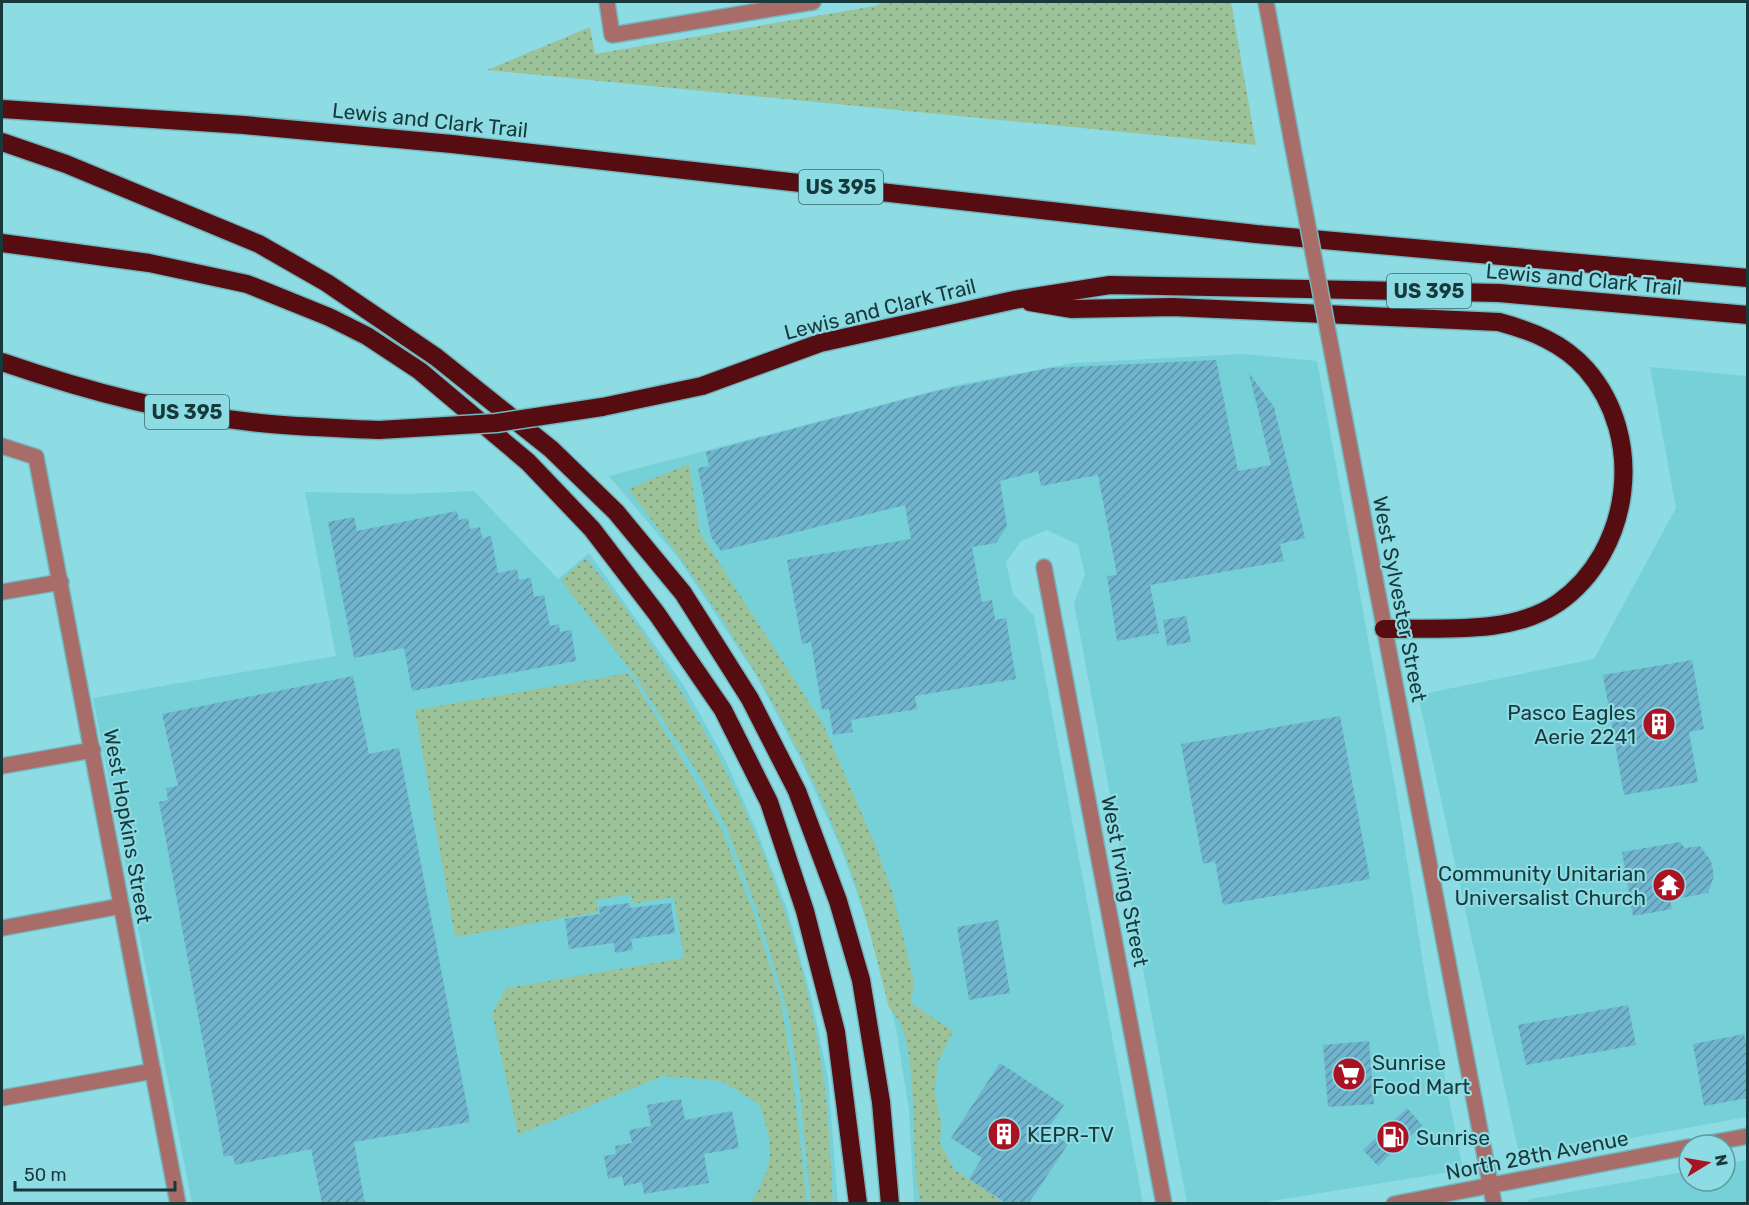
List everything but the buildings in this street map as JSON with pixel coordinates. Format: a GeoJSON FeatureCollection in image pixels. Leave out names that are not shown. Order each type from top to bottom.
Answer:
{"type":"FeatureCollection","features":[{"type":"Feature","properties":{"kind":"highway","name":"Lewis and Clark Trail"},"geometry":{"type":"LineString","coordinates":[[2,109],[244,125],[453,144],[1256,234],[1748,278]]}},
{"type":"Feature","properties":{"kind":"highway"},"geometry":{"type":"LineString","coordinates":[[2,142],[66,164],[259,244],[327,283],[436,357],[551,449],[616,512],[683,593],[750,699],[797,791],[838,901],[861,980],[881,1102],[890,1203]]}},
{"type":"Feature","properties":{"kind":"highway"},"geometry":{"type":"LineString","coordinates":[[2,243],[149,263],[247,284],[329,317],[367,336],[420,371],[528,462],[592,529],[657,614],[723,710],[769,802],[805,911],[836,1032],[858,1203]]}},
{"type":"Feature","properties":{"kind":"highway","name":"Lewis and Clark Trail"},"geometry":{"type":"LineString","coordinates":[[2,362],[68,385],[198,415],[259,423],[379,430],[496,423],[602,407],[702,386],[820,343],[1014,300],[1110,285],[1297,287],[1499,293],[1748,315]]}},
{"type":"Feature","properties":{"kind":"highway"},"geometry":{"type":"LineString","coordinates":[[1014,300],[1072,309],[1173,307],[1457,318],[1499,322],[1531,330],[1563,348],[1586,369],[1602,392],[1615,419],[1623,452],[1621,506],[1600,558],[1582,581],[1557,603],[1529,616],[1506,623],[1384,629]]}},
{"type":"Feature","properties":{"kind":"street"},"geometry":{"type":"LineString","coordinates":[[607,2],[612,35],[813,2]]}},
{"type":"Feature","properties":{"kind":"street","name":"West Sylvester Street"},"geometry":{"type":"LineString","coordinates":[[1266,2],[1494,1203]]}},
{"type":"Feature","properties":{"kind":"street","name":"West Hopkins Street"},"geometry":{"type":"LineString","coordinates":[[2,446],[36,457],[62,582],[178,1203]]}},
{"type":"Feature","properties":{"kind":"street","name":"West Irving Street"},"geometry":{"type":"LineString","coordinates":[[1044,567],[1164,1203]]}},
{"type":"Feature","properties":{"kind":"street"},"geometry":{"type":"LineString","coordinates":[[2,592],[62,582]]}},
{"type":"Feature","properties":{"kind":"street"},"geometry":{"type":"LineString","coordinates":[[2,766],[93,750]]}},
{"type":"Feature","properties":{"kind":"street"},"geometry":{"type":"LineString","coordinates":[[2,928],[121,906]]}},
{"type":"Feature","properties":{"kind":"street"},"geometry":{"type":"LineString","coordinates":[[2,1098],[153,1071]]}},
{"type":"Feature","properties":{"kind":"street","name":"North 28th Avenue"},"geometry":{"type":"LineString","coordinates":[[1394,1203],[1677,1149]]}},
{"type":"Feature","properties":{"kind":"shaded area"},"geometry":{"type":"Polygon","coordinates":[[[1243,354],[1317,361],[1396,791],[1427,988],[1463,1170],[1260,1203],[1187,1203],[1074,603],[1085,574],[1078,545],[1047,530],[1021,541],[1006,562],[1013,594],[1034,616],[1143,1203],[914,1203],[909,1110],[896,1028],[874,941],[842,851],[800,758],[756,675],[679,559],[609,476],[956,385],[1073,363],[1243,354]]]}},
{"type":"Feature","properties":{"kind":"shaded area"},"geometry":{"type":"Polygon","coordinates":[[[1650,367],[1747,376],[1747,1117],[1520,1158],[1418,695],[1594,659],[1676,508],[1650,367]]]}},
{"type":"Feature","properties":{"kind":"shaded area"},"geometry":{"type":"Polygon","coordinates":[[[474,491],[558,579],[589,553],[684,686],[726,761],[758,834],[788,912],[812,1001],[828,1078],[838,1203],[192,1203],[93,698],[336,656],[305,492],[407,494],[474,491]]]}},
{"type":"Feature","properties":{"kind":"shaded area"},"geometry":{"type":"Polygon","coordinates":[[[1747,1160],[1747,1203],[1527,1203],[1530,1199],[1677,1173],[1677,1193],[1737,1193],[1737,1162],[1747,1160]]]}},
{"type":"Feature","properties":{"kind":"green space"},"geometry":{"type":"Polygon","coordinates":[[[884,2],[1231,2],[1256,145],[487,70],[590,27],[595,54],[875,6],[884,2]]]}},
{"type":"Feature","properties":{"kind":"green space"},"geometry":{"type":"Polygon","coordinates":[[[689,464],[700,533],[823,724],[874,842],[892,891],[914,983],[911,1003],[953,1031],[938,1062],[935,1093],[941,1122],[940,1143],[954,1169],[1004,1203],[921,1203],[917,1183],[911,1071],[907,1045],[900,1023],[889,1008],[861,904],[840,843],[797,748],[747,658],[690,573],[628,489],[689,464]]]}},
{"type":"Feature","properties":{"kind":"green space"},"geometry":{"type":"Polygon","coordinates":[[[586,558],[670,673],[706,734],[767,862],[790,929],[809,998],[822,1068],[828,1118],[833,1203],[811,1203],[799,1084],[788,1012],[756,907],[726,826],[699,775],[633,673],[561,580],[586,558]]]}},
{"type":"Feature","properties":{"kind":"green space"},"geometry":{"type":"Polygon","coordinates":[[[629,673],[722,830],[752,909],[780,998],[791,1063],[807,1203],[751,1203],[768,1165],[770,1145],[768,1134],[759,1104],[721,1081],[663,1076],[518,1135],[492,1014],[506,988],[684,958],[674,897],[633,904],[631,894],[596,900],[598,912],[455,937],[415,710],[629,673]]]}},
{"type":"Feature","properties":{"kind":"place","name":"Pasco Eagles Aerie 2241"},"geometry":{"type":"Point","coordinates":[1659,724]}},
{"type":"Feature","properties":{"kind":"place","name":"Community Unitarian Universalist Church"},"geometry":{"type":"Point","coordinates":[1669,885]}},
{"type":"Feature","properties":{"kind":"place","name":"Sunrise Food Mart"},"geometry":{"type":"Point","coordinates":[1349,1074]}},
{"type":"Feature","properties":{"kind":"place","name":"KEPR-TV"},"geometry":{"type":"Point","coordinates":[1004,1134]}},
{"type":"Feature","properties":{"kind":"place","name":"Sunrise"},"geometry":{"type":"Point","coordinates":[1393,1137]}}]}
